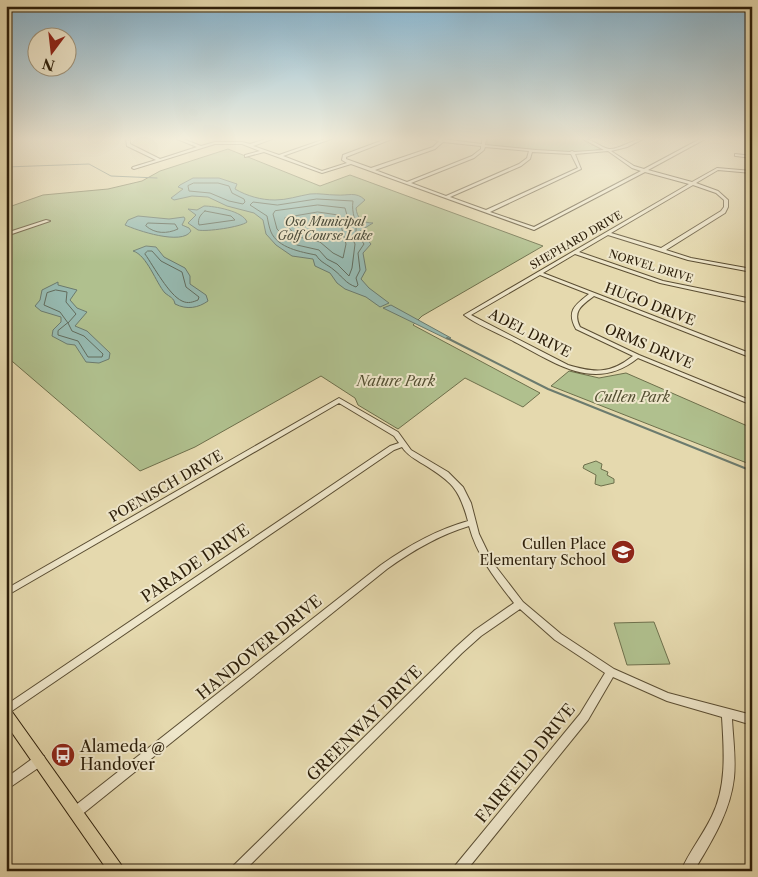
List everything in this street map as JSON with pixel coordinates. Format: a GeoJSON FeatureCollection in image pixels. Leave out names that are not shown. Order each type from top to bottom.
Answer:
{"type":"FeatureCollection","features":[{"type":"Feature","properties":{"kind":"main road"},"geometry":{"type":"LineString","coordinates":[[6,712],[117,871]]}},
{"type":"Feature","properties":{"kind":"street"},"geometry":{"type":"LineString","coordinates":[[398,180],[534,229],[627,180]]}},
{"type":"Feature","properties":{"kind":"street"},"geometry":{"type":"LineString","coordinates":[[407,183],[415,180]]}},
{"type":"Feature","properties":{"kind":"street"},"geometry":{"type":"LineString","coordinates":[[447,197],[486,180]]}},
{"type":"Feature","properties":{"kind":"street"},"geometry":{"type":"LineString","coordinates":[[486,212],[555,180]]}},
{"type":"Feature","properties":{"kind":"street"},"geometry":{"type":"LineString","coordinates":[[662,250],[723,212],[726,207],[726,200],[721,194],[681,180]]}},
{"type":"Feature","properties":{"kind":"street","name":"SHEPHARD DRIVE"},"geometry":{"type":"LineString","coordinates":[[467,315],[697,180]]}},
{"type":"Feature","properties":{"kind":"street"},"geometry":{"type":"LineString","coordinates":[[6,236],[48,221]]}},
{"type":"Feature","properties":{"kind":"street"},"geometry":{"type":"LineString","coordinates":[[608,233],[690,259],[752,271]]}},
{"type":"Feature","properties":{"kind":"street","name":"NORVEL DRIVE"},"geometry":{"type":"LineString","coordinates":[[575,252],[662,282],[752,301]]}},
{"type":"Feature","properties":{"kind":"street","name":"HUGO DRIVE"},"geometry":{"type":"LineString","coordinates":[[540,273],[752,356]]}},
{"type":"Feature","properties":{"kind":"street","name":"ORMS DRIVE"},"geometry":{"type":"LineString","coordinates":[[593,294],[574,310],[573,316],[578,328],[638,356],[752,403]]}},
{"type":"Feature","properties":{"kind":"street","name":"ADEL DRIVE"},"geometry":{"type":"LineString","coordinates":[[467,315],[566,366],[582,371],[611,372],[625,367],[638,356]]}},
{"type":"Feature","properties":{"kind":"street","name":"POENISCH DRIVE"},"geometry":{"type":"LineString","coordinates":[[6,593],[338,400],[396,434],[402,444]]}},
{"type":"Feature","properties":{"kind":"street"},"geometry":{"type":"LineString","coordinates":[[402,444],[410,452],[445,474],[460,489],[467,503],[475,534],[490,565],[520,604],[540,623],[576,650],[611,672],[668,697],[752,720]]}},
{"type":"Feature","properties":{"kind":"street","name":"PARADE DRIVE"},"geometry":{"type":"LineString","coordinates":[[6,712],[392,448],[402,444]]}},
{"type":"Feature","properties":{"kind":"street","name":"HANDOVER DRIVE"},"geometry":{"type":"LineString","coordinates":[[76,812],[384,567],[425,540],[451,528],[471,523]]}},
{"type":"Feature","properties":{"kind":"street","name":"GREENWAY DRIVE"},"geometry":{"type":"LineString","coordinates":[[236,871],[459,650],[478,633],[520,604]]}},
{"type":"Feature","properties":{"kind":"street","name":"FAIRFIELD DRIVE"},"geometry":{"type":"LineString","coordinates":[[458,871],[584,717],[611,672]]}},
{"type":"Feature","properties":{"kind":"street"},"geometry":{"type":"LineString","coordinates":[[687,871],[712,828],[728,786],[727,714]]}},
{"type":"Feature","properties":{"kind":"street"},"geometry":{"type":"LineString","coordinates":[[6,785],[40,760]]}},
{"type":"Feature","properties":{"kind":"green space","name":"Nature Park"},"geometry":{"type":"Polygon","coordinates":[[[305,180],[320,186],[337,180],[363,180],[543,246],[422,316],[413,325],[540,393],[523,407],[465,378],[398,429],[358,405],[355,398],[321,376],[195,447],[140,471],[6,356],[6,208],[43,195],[108,189],[142,181],[305,180]]]}},
{"type":"Feature","properties":{"kind":"green space","name":"Cullen Park"},"geometry":{"type":"Polygon","coordinates":[[[569,371],[599,378],[626,373],[752,428],[752,465],[551,386],[569,371]]]}},
{"type":"Feature","properties":{"kind":"green space"},"geometry":{"type":"Polygon","coordinates":[[[596,461],[602,464],[601,469],[608,472],[607,475],[614,479],[614,483],[601,486],[595,484],[596,475],[583,468],[584,465],[596,461]]]}},
{"type":"Feature","properties":{"kind":"green space"},"geometry":{"type":"Polygon","coordinates":[[[654,622],[670,664],[627,665],[614,623],[654,622]]]}},
{"type":"Feature","properties":{"kind":"water","name":"Oso Municipal Golf Course Lake"},"geometry":{"type":"Polygon","coordinates":[[[189,180],[225,180],[237,184],[235,189],[254,197],[275,200],[313,194],[355,195],[362,197],[365,200],[356,208],[358,215],[363,221],[373,223],[360,231],[371,244],[363,253],[366,270],[361,279],[369,288],[389,303],[380,307],[366,297],[345,289],[337,283],[330,273],[315,266],[313,259],[292,256],[276,245],[266,234],[263,220],[254,213],[227,206],[208,197],[192,196],[174,200],[171,198],[183,189],[178,187],[189,180]]]}},
{"type":"Feature","properties":{"kind":"water"},"geometry":{"type":"Polygon","coordinates":[[[204,206],[234,212],[247,222],[223,229],[198,230],[188,223],[196,215],[188,209],[197,210],[204,206]]]}},
{"type":"Feature","properties":{"kind":"water"},"geometry":{"type":"Polygon","coordinates":[[[138,216],[169,219],[184,217],[182,225],[191,231],[186,235],[169,237],[148,233],[125,225],[128,220],[138,216]]]}},
{"type":"Feature","properties":{"kind":"water"},"geometry":{"type":"Polygon","coordinates":[[[146,246],[156,247],[164,257],[185,268],[190,276],[190,284],[206,295],[208,301],[192,307],[175,304],[173,299],[165,293],[143,258],[133,251],[146,246]]]}},
{"type":"Feature","properties":{"kind":"water"},"geometry":{"type":"Polygon","coordinates":[[[58,282],[58,285],[77,290],[70,300],[77,308],[87,312],[75,326],[87,331],[110,353],[109,359],[99,363],[86,362],[75,345],[67,344],[52,336],[53,330],[61,322],[61,317],[41,311],[35,306],[40,300],[42,290],[58,282]]]}},
{"type":"Feature","properties":{"kind":"water"},"geometry":{"type":"Polygon","coordinates":[[[391,305],[451,338],[447,339],[383,308],[391,305]]]}},
{"type":"Feature","properties":{"kind":"waterway"},"geometry":{"type":"LineString","coordinates":[[447,338],[548,389],[752,471]]}},
{"type":"Feature","properties":{"kind":"place","name":"Cullen Place Elementary School"},"geometry":{"type":"Point","coordinates":[623,552]}},
{"type":"Feature","properties":{"kind":"place","name":"Alameda @ Handover"},"geometry":{"type":"Point","coordinates":[63,755]}}]}
